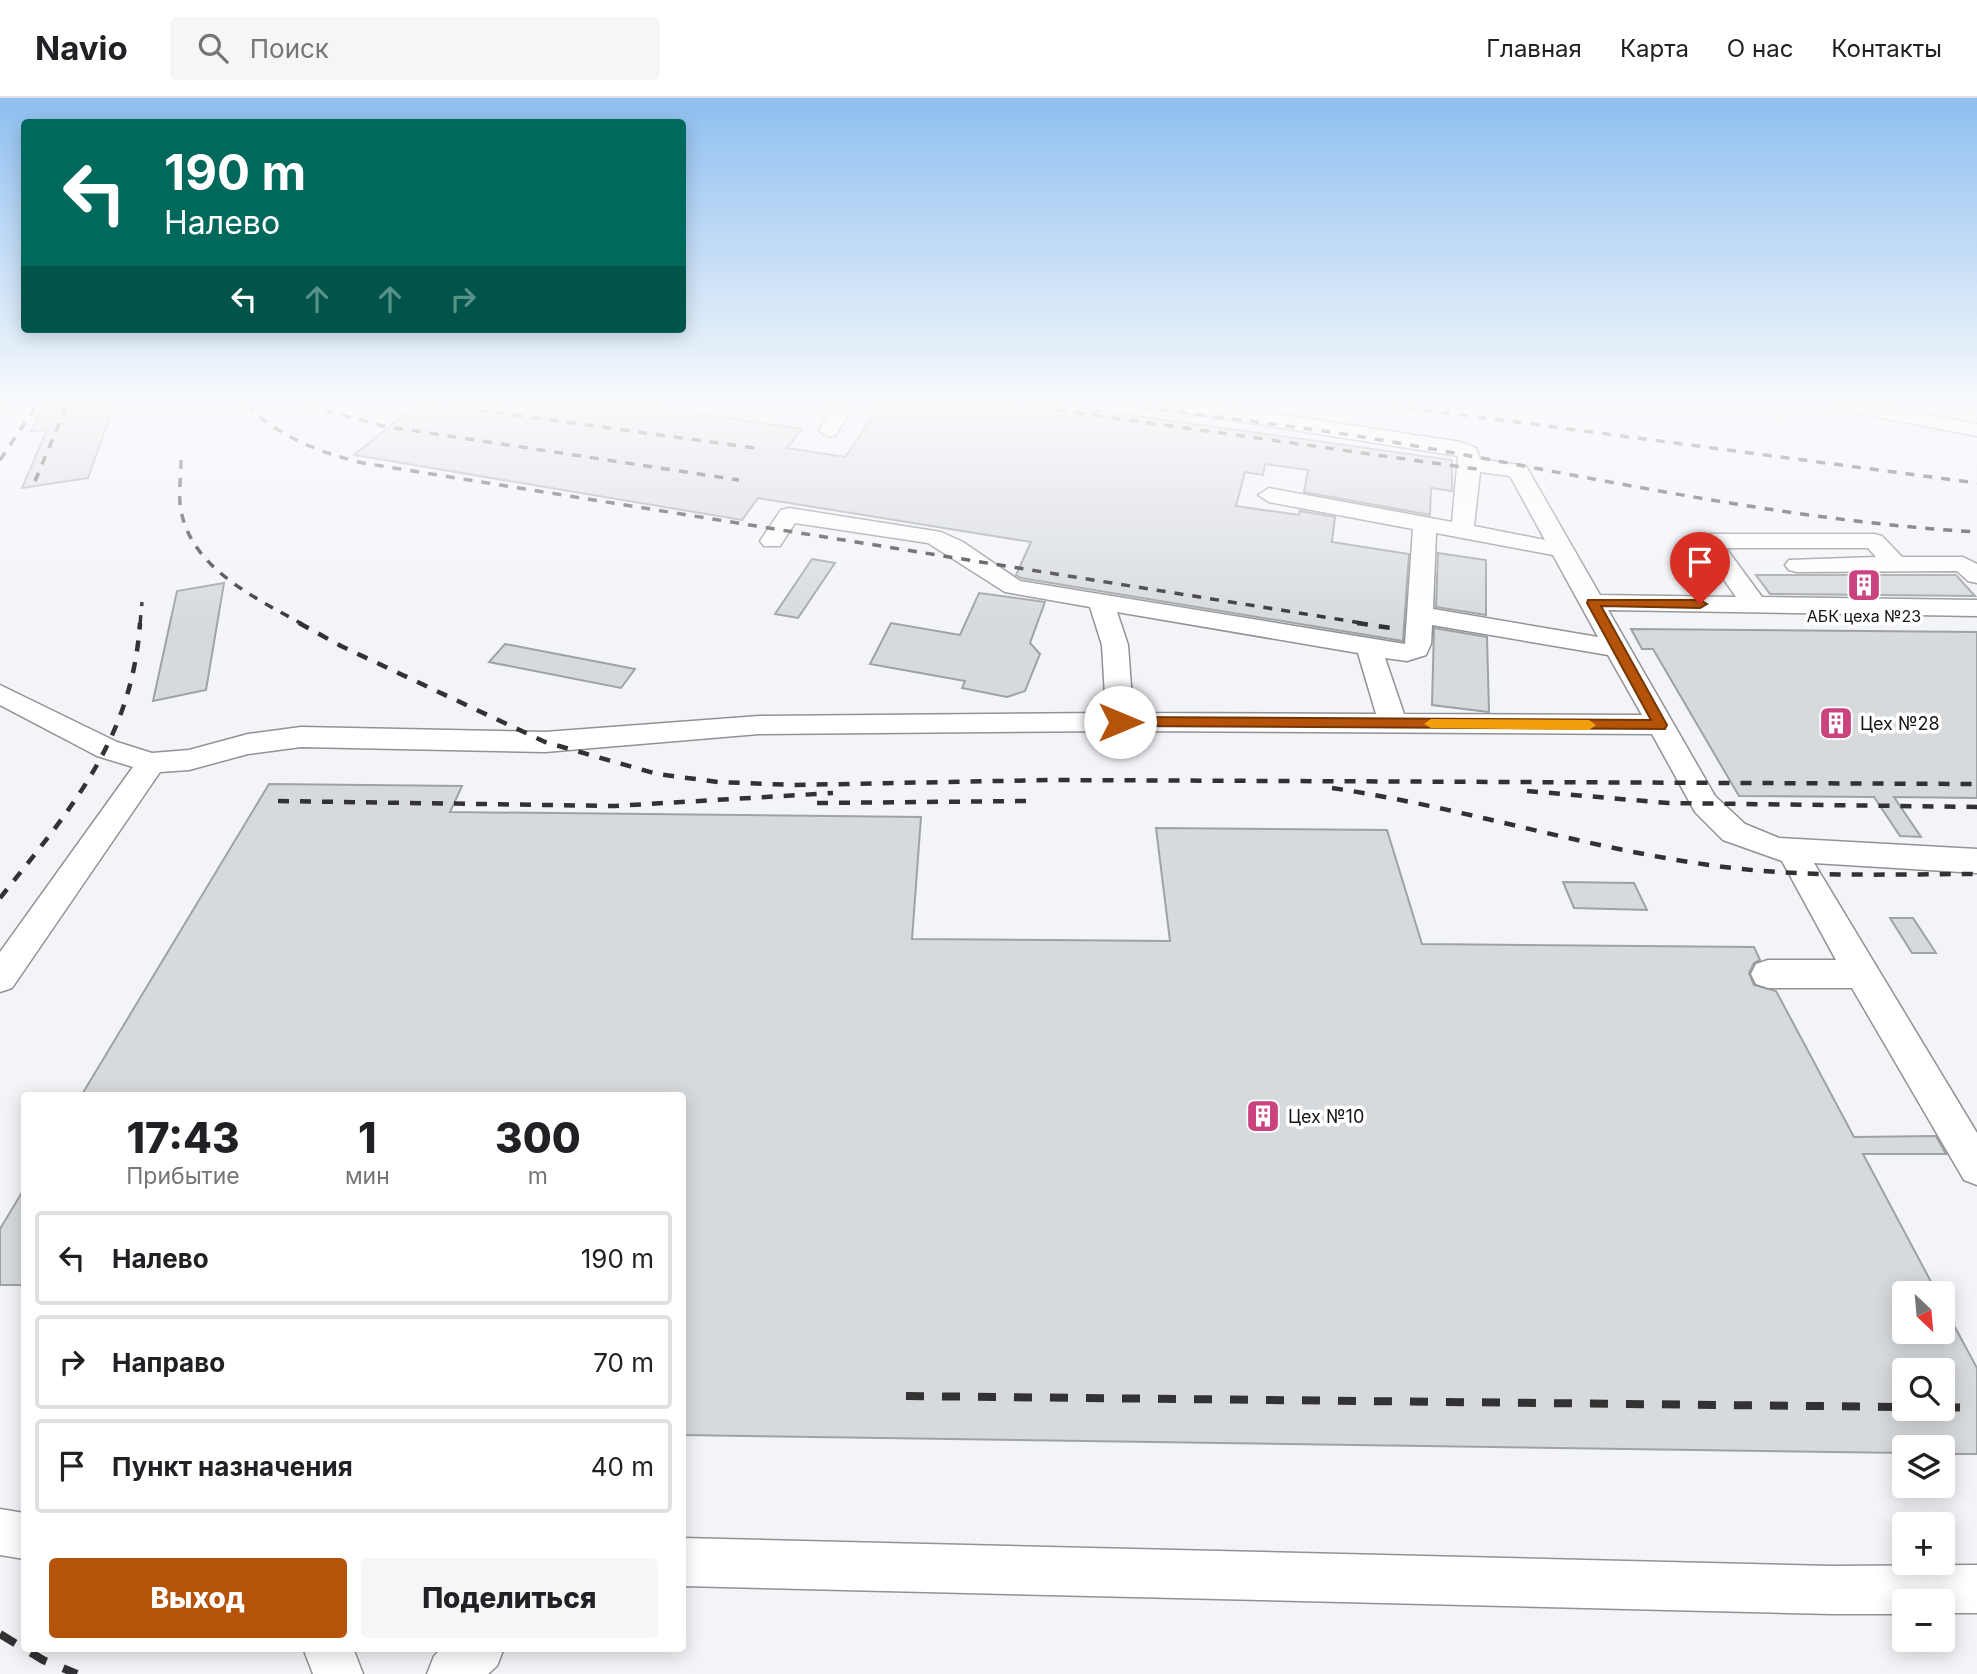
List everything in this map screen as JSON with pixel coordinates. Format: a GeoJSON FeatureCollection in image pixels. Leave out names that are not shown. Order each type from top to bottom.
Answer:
{"type":"FeatureCollection","features":[{"type":"Feature","properties":{"kind":"street"},"geometry":{"type":"LineString","coordinates":[[1462,531],[1468,479]]}},
{"type":"Feature","properties":{"kind":"street"},"geometry":{"type":"LineString","coordinates":[[1522,479],[1660,725],[1716,817],[1746,839],[1792,851],[1977,861]]}},
{"type":"Feature","properties":{"kind":"street"},"geometry":{"type":"LineString","coordinates":[[1269,495],[1563,550]]}},
{"type":"Feature","properties":{"kind":"street"},"geometry":{"type":"LineString","coordinates":[[772,541],[789,516],[933,537],[952,544],[1006,584],[1369,647],[1413,651],[1418,644],[1425,524]]}},
{"type":"Feature","properties":{"kind":"street"},"geometry":{"type":"LineString","coordinates":[[1754,604],[1709,541],[1874,541],[1895,564]]}},
{"type":"Feature","properties":{"kind":"street"},"geometry":{"type":"LineString","coordinates":[[1797,565],[1963,564],[1977,576]]}},
{"type":"Feature","properties":{"kind":"street"},"geometry":{"type":"LineString","coordinates":[[1099,601],[1114,631],[1120,722]]}},
{"type":"Feature","properties":{"kind":"street"},"geometry":{"type":"LineString","coordinates":[[1593,603],[1977,608]]}},
{"type":"Feature","properties":{"kind":"street"},"geometry":{"type":"LineString","coordinates":[[1420,615],[1616,648]]}},
{"type":"Feature","properties":{"kind":"street"},"geometry":{"type":"LineString","coordinates":[[1369,647],[1393,723]]}},
{"type":"Feature","properties":{"kind":"street"},"geometry":{"type":"LineString","coordinates":[[0,694],[107,748],[151,763],[189,760],[248,744],[302,737],[545,742],[759,725],[1120,722],[1660,725]]}},
{"type":"Feature","properties":{"kind":"street"},"geometry":{"type":"LineString","coordinates":[[0,978],[151,763]]}},
{"type":"Feature","properties":{"kind":"street"},"geometry":{"type":"LineString","coordinates":[[1792,851],[1861,974],[1977,1167]]}},
{"type":"Feature","properties":{"kind":"street"},"geometry":{"type":"LineString","coordinates":[[1768,974],[1861,974]]}},
{"type":"Feature","properties":{"kind":"street"},"geometry":{"type":"LineString","coordinates":[[0,1532],[21,1536]]}},
{"type":"Feature","properties":{"kind":"street"},"geometry":{"type":"LineString","coordinates":[[686,1562],[1818,1589],[1977,1589]]}},
{"type":"Feature","properties":{"kind":"street"},"geometry":{"type":"LineString","coordinates":[[330,1652],[338,1674]]}},
{"type":"Feature","properties":{"kind":"street"},"geometry":{"type":"LineString","coordinates":[[452,1674],[475,1652]]}},
{"type":"Feature","properties":{"kind":"building"},"geometry":{"type":"Polygon","coordinates":[[[26,479],[84,479],[22,488],[26,479]]]}},
{"type":"Feature","properties":{"kind":"building"},"geometry":{"type":"Polygon","coordinates":[[[495,479],[1243,479],[1236,506],[1335,517],[1332,542],[1409,554],[1403,641],[1021,578],[1016,575],[1031,542],[758,498],[742,520],[495,479]]]}},
{"type":"Feature","properties":{"kind":"building"},"geometry":{"type":"Polygon","coordinates":[[[1306,479],[1452,479],[1452,491],[1431,488],[1430,515],[1304,492],[1306,479]]]}},
{"type":"Feature","properties":{"kind":"building"},"geometry":{"type":"Polygon","coordinates":[[[1438,553],[1486,560],[1486,615],[1436,607],[1438,553]]]}},
{"type":"Feature","properties":{"kind":"building"},"geometry":{"type":"Polygon","coordinates":[[[812,559],[835,563],[798,618],[775,614],[812,559]]]}},
{"type":"Feature","properties":{"kind":"building","name":"АБК цеха №23"},"geometry":{"type":"Polygon","coordinates":[[[1756,575],[1956,575],[1975,596],[1770,594],[1756,575]]]}},
{"type":"Feature","properties":{"kind":"building"},"geometry":{"type":"Polygon","coordinates":[[[224,583],[206,690],[153,701],[177,591],[224,583]]]}},
{"type":"Feature","properties":{"kind":"building"},"geometry":{"type":"Polygon","coordinates":[[[979,593],[1045,602],[1030,643],[1040,654],[1025,691],[1007,697],[962,688],[965,681],[870,664],[891,623],[960,635],[979,593]]]}},
{"type":"Feature","properties":{"kind":"building"},"geometry":{"type":"Polygon","coordinates":[[[1434,628],[1487,637],[1489,712],[1432,705],[1434,628]]]}},
{"type":"Feature","properties":{"kind":"building","name":"Цех №28"},"geometry":{"type":"Polygon","coordinates":[[[1631,629],[1977,632],[1977,798],[1894,797],[1921,837],[1900,836],[1874,797],[1739,796],[1653,649],[1642,649],[1631,629]]]}},
{"type":"Feature","properties":{"kind":"building"},"geometry":{"type":"Polygon","coordinates":[[[505,644],[635,669],[621,688],[489,662],[505,644]]]}},
{"type":"Feature","properties":{"kind":"building","name":"Цех №10"},"geometry":{"type":"Polygon","coordinates":[[[269,784],[462,786],[450,812],[921,817],[912,939],[1170,941],[1156,828],[1387,830],[1422,944],[1754,947],[1760,960],[1754,963],[1749,973],[1754,985],[1776,991],[1854,1137],[1936,1136],[1946,1154],[1863,1154],[1931,1281],[1892,1281],[1892,1344],[1955,1344],[1955,1327],[1977,1368],[1977,1454],[1955,1454],[1955,1435],[1892,1435],[1892,1453],[686,1435],[686,1092],[83,1092],[269,784]]]}},
{"type":"Feature","properties":{"kind":"building"},"geometry":{"type":"Polygon","coordinates":[[[1563,882],[1634,883],[1647,910],[1574,908],[1563,882]]]}},
{"type":"Feature","properties":{"kind":"building"},"geometry":{"type":"Polygon","coordinates":[[[1890,918],[1913,918],[1936,953],[1912,953],[1890,918]]]}},
{"type":"Feature","properties":{"kind":"building"},"geometry":{"type":"Polygon","coordinates":[[[21,1194],[21,1285],[0,1285],[0,1229],[21,1194]]]}},
{"type":"Feature","properties":{"kind":"railway"},"geometry":{"type":"LineString","coordinates":[[181,479],[180,503],[185,525],[195,545],[209,562],[244,590],[302,624]]}},
{"type":"Feature","properties":{"kind":"railway"},"geometry":{"type":"LineString","coordinates":[[460,479],[1368,624]]}},
{"type":"Feature","properties":{"kind":"railway"},"geometry":{"type":"LineString","coordinates":[[729,479],[739,480]]}},
{"type":"Feature","properties":{"kind":"railway"},"geometry":{"type":"LineString","coordinates":[[1593,479],[1828,518],[1977,532]]}},
{"type":"Feature","properties":{"kind":"railway"},"geometry":{"type":"LineString","coordinates":[[1943,479],[1977,483]]}},
{"type":"Feature","properties":{"kind":"railway"},"geometry":{"type":"LineString","coordinates":[[140,624],[142,602]]}},
{"type":"Feature","properties":{"kind":"railway"},"geometry":{"type":"LineString","coordinates":[[0,898],[73,803],[111,738],[125,703],[135,665],[140,623]]}},
{"type":"Feature","properties":{"kind":"railway"},"geometry":{"type":"LineString","coordinates":[[299,623],[341,646],[545,742],[657,774],[718,782],[794,785],[1049,780],[1977,784]]}},
{"type":"Feature","properties":{"kind":"railway"},"geometry":{"type":"LineString","coordinates":[[1357,623],[1391,628]]}},
{"type":"Feature","properties":{"kind":"railway"},"geometry":{"type":"LineString","coordinates":[[1332,788],[1429,806],[1668,859],[1717,866],[1814,874],[1977,874]]}},
{"type":"Feature","properties":{"kind":"railway"},"geometry":{"type":"LineString","coordinates":[[1527,791],[1668,803],[1977,807]]}},
{"type":"Feature","properties":{"kind":"railway"},"geometry":{"type":"LineString","coordinates":[[278,801],[614,806],[833,793]]}},
{"type":"Feature","properties":{"kind":"railway"},"geometry":{"type":"LineString","coordinates":[[817,803],[1029,801]]}},
{"type":"Feature","properties":{"kind":"railway"},"geometry":{"type":"LineString","coordinates":[[906,1396],[1892,1407]]}},
{"type":"Feature","properties":{"kind":"railway"},"geometry":{"type":"LineString","coordinates":[[1955,1407],[1977,1408]]}},
{"type":"Feature","properties":{"kind":"railway"},"geometry":{"type":"LineString","coordinates":[[0,1634],[21,1647]]}},
{"type":"Feature","properties":{"kind":"railway"},"geometry":{"type":"LineString","coordinates":[[30,1652],[77,1674]]}},
{"type":"Feature","properties":{"kind":"slow traffic"},"geometry":{"type":"LineString","coordinates":[[1431,724],[1589,725]]}},
{"type":"Feature","properties":{"kind":"place","name":"АБК цеха №23"},"geometry":{"type":"Point","coordinates":[1864,585]}},
{"type":"Feature","properties":{"kind":"place","name":"Цех №28"},"geometry":{"type":"Point","coordinates":[1836,723]}},
{"type":"Feature","properties":{"kind":"place","name":"Цех №10"},"geometry":{"type":"Point","coordinates":[1263,1116]}},
{"type":"Feature","properties":{"kind":"route"},"geometry":{"type":"LineString","coordinates":[[1120,722],[1660,725],[1593,603],[1700,604]]}}]}
